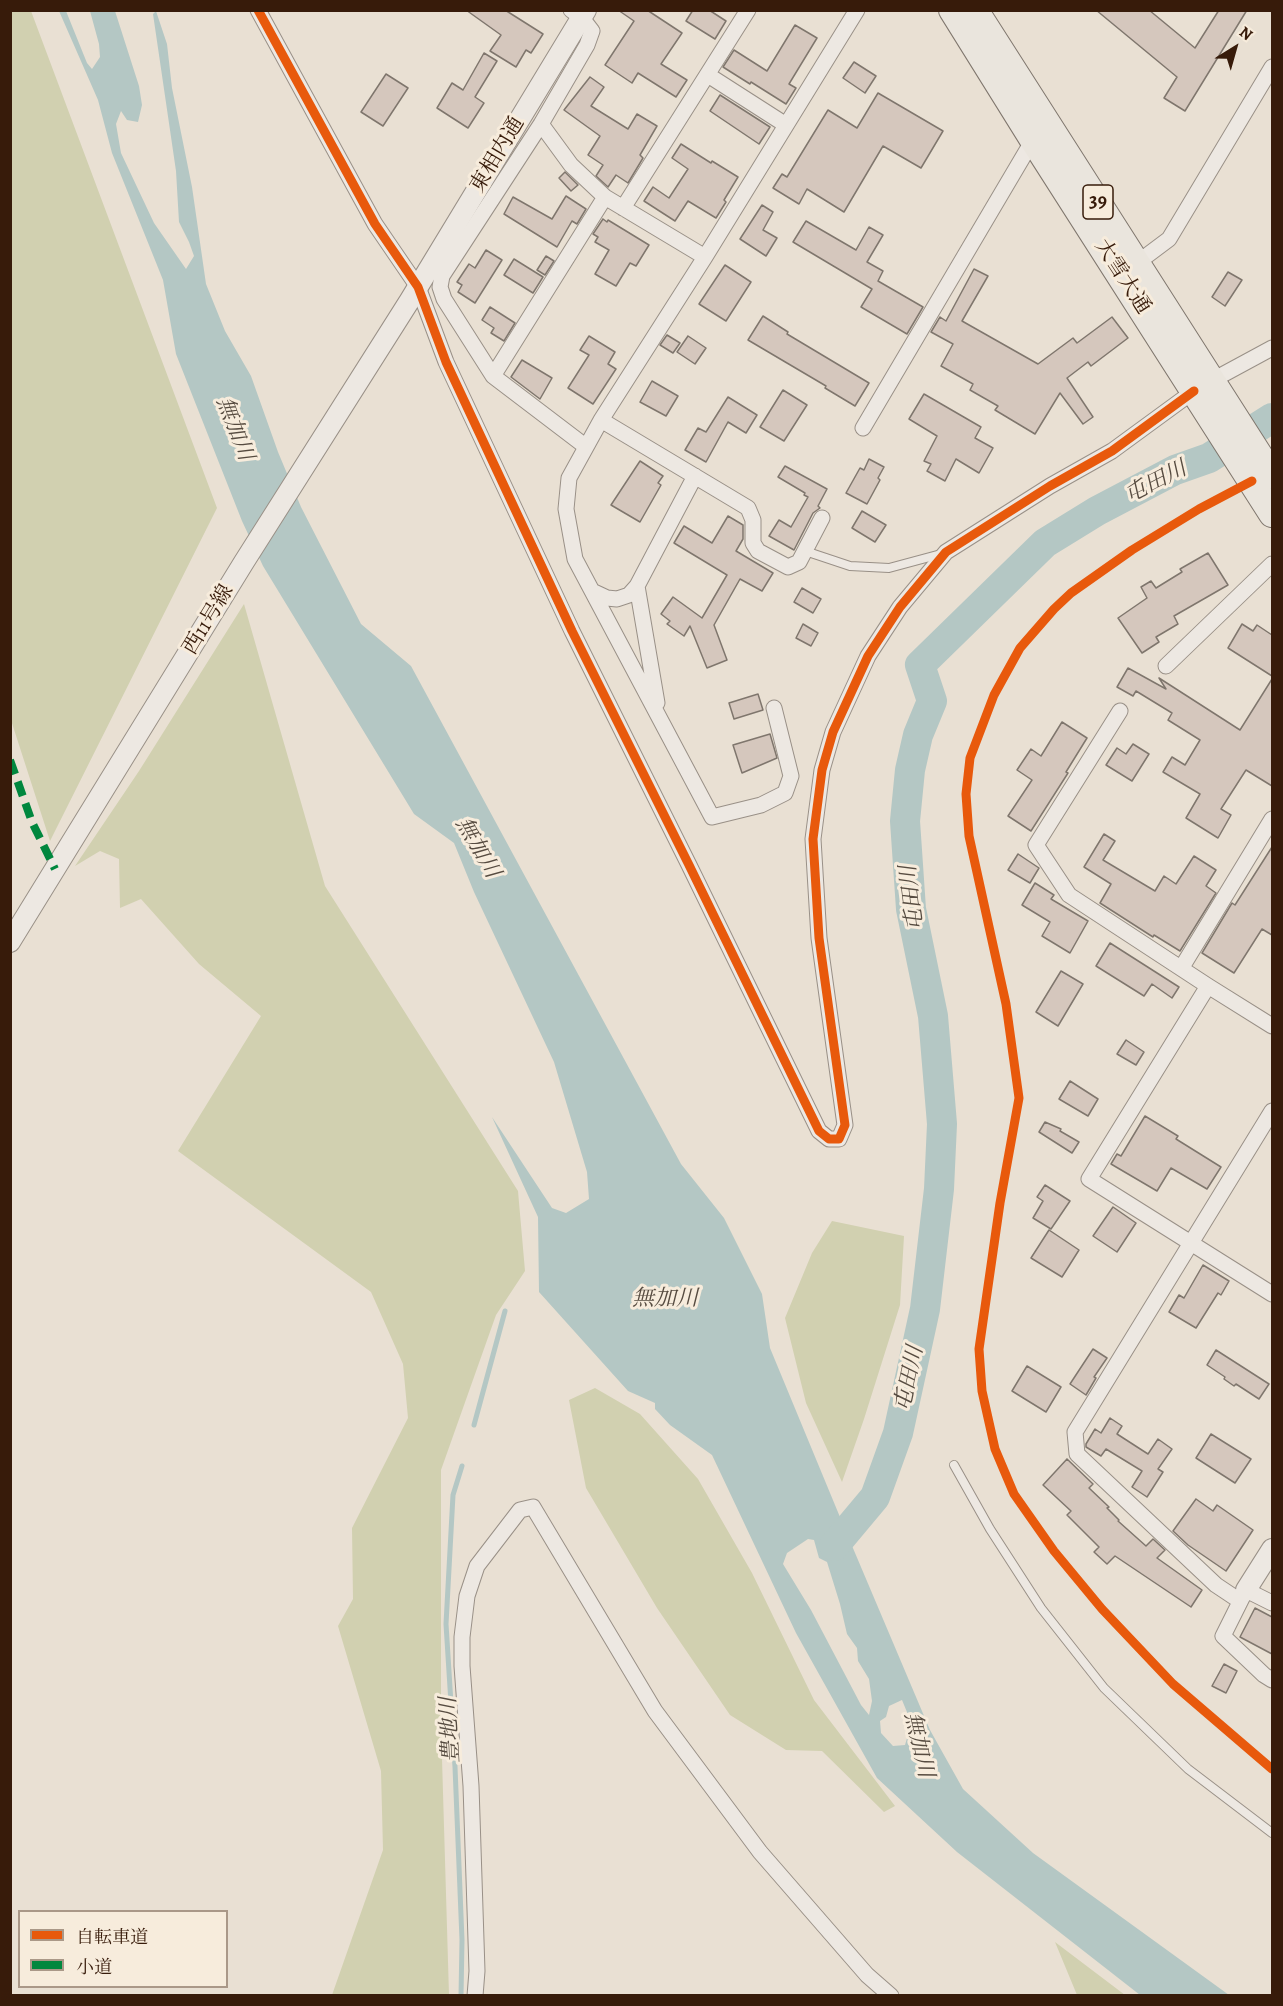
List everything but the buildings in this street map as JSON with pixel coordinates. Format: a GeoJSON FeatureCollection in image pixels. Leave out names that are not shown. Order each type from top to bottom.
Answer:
{"type":"FeatureCollection","features":[{"type":"Feature","properties":{"kind":"highway","name":"大雪大通"},"geometry":{"type":"LineString","coordinates":[[952,10],[1033,140],[1207,392],[1264,468],[1272,514]]}},
{"type":"Feature","properties":{"kind":"highway","name":"大雪大通"},"geometry":{"type":"LineString","coordinates":[[975,10],[1137,263],[1207,392]]}},
{"type":"Feature","properties":{"kind":"street"},"geometry":{"type":"LineString","coordinates":[[258,10],[414,294],[572,631],[819,1131],[830,1139],[839,1139],[845,1125],[819,938],[813,839],[822,770],[833,732],[868,656],[900,607],[946,552],[1050,486],[1112,451],[1207,392],[1272,348]]}},
{"type":"Feature","properties":{"kind":"street"},"geometry":{"type":"LineString","coordinates":[[623,208],[748,10]]}},
{"type":"Feature","properties":{"kind":"street"},"geometry":{"type":"LineString","coordinates":[[774,708],[791,776],[785,793],[761,805],[712,817],[575,559],[566,509],[569,478],[601,420],[705,257],[857,10]]}},
{"type":"Feature","properties":{"kind":"street"},"geometry":{"type":"LineString","coordinates":[[580,13],[592,31],[587,45],[541,124],[442,276],[440,287],[444,298],[493,376],[585,446]]}},
{"type":"Feature","properties":{"kind":"street","name":"東相内通"},"geometry":{"type":"LineString","coordinates":[[414,294],[580,13]]}},
{"type":"Feature","properties":{"kind":"street"},"geometry":{"type":"LineString","coordinates":[[1137,263],[1170,238],[1272,67]]}},
{"type":"Feature","properties":{"kind":"street"},"geometry":{"type":"LineString","coordinates":[[708,75],[786,125]]}},
{"type":"Feature","properties":{"kind":"street"},"geometry":{"type":"LineString","coordinates":[[541,124],[571,165],[605,197],[705,257]]}},
{"type":"Feature","properties":{"kind":"street"},"geometry":{"type":"LineString","coordinates":[[863,428],[1033,140]]}},
{"type":"Feature","properties":{"kind":"street"},"geometry":{"type":"LineString","coordinates":[[493,376],[605,197]]}},
{"type":"Feature","properties":{"kind":"street","name":"西11号線"},"geometry":{"type":"LineString","coordinates":[[10,942],[244,562],[414,294]]}},
{"type":"Feature","properties":{"kind":"street"},"geometry":{"type":"LineString","coordinates":[[601,420],[748,508],[753,520],[753,543],[758,551],[788,567],[799,562],[822,518]]}},
{"type":"Feature","properties":{"kind":"street"},"geometry":{"type":"LineString","coordinates":[[592,591],[607,598],[617,599],[629,596],[637,586],[695,476]]}},
{"type":"Feature","properties":{"kind":"street"},"geometry":{"type":"LineString","coordinates":[[1166,666],[1272,564]]}},
{"type":"Feature","properties":{"kind":"street"},"geometry":{"type":"LineString","coordinates":[[637,586],[659,717]]}},
{"type":"Feature","properties":{"kind":"street"},"geometry":{"type":"LineString","coordinates":[[1119,711],[1036,845],[1070,895],[1272,1026]]}},
{"type":"Feature","properties":{"kind":"street"},"geometry":{"type":"LineString","coordinates":[[1182,967],[1272,819]]}},
{"type":"Feature","properties":{"kind":"street"},"geometry":{"type":"LineString","coordinates":[[1208,986],[1089,1179],[1272,1294]]}},
{"type":"Feature","properties":{"kind":"street"},"geometry":{"type":"LineString","coordinates":[[1272,1111],[1075,1432],[1077,1454],[1216,1585],[1272,1603]]}},
{"type":"Feature","properties":{"kind":"street"},"geometry":{"type":"LineString","coordinates":[[475,1995],[477,1971],[471,1797],[462,1637],[467,1596],[477,1566],[520,1510],[533,1507],[655,1711],[760,1852],[867,1975],[891,1995]]}},
{"type":"Feature","properties":{"kind":"street"},"geometry":{"type":"LineString","coordinates":[[1272,1549],[1243,1595],[1223,1636],[1264,1676],[1272,1680]]}},
{"type":"Feature","properties":{"kind":"lane"},"geometry":{"type":"LineString","coordinates":[[805,551],[850,566],[889,567],[946,552]]}},
{"type":"Feature","properties":{"kind":"lane"},"geometry":{"type":"LineString","coordinates":[[954,1465],[990,1529],[1041,1608],[1104,1688],[1188,1769],[1272,1833]]}},
{"type":"Feature","properties":{"kind":"green space"},"geometry":{"type":"Polygon","coordinates":[[[10,11],[31,11],[217,508],[50,841],[10,717],[10,11]]]}},
{"type":"Feature","properties":{"kind":"green space"},"geometry":{"type":"Polygon","coordinates":[[[244,604],[325,886],[518,1191],[525,1271],[496,1315],[441,1470],[441,1725],[449,1995],[332,1995],[383,1850],[381,1771],[338,1626],[353,1599],[352,1528],[408,1418],[403,1364],[371,1292],[178,1151],[261,1016],[199,964],[141,899],[120,908],[119,859],[100,851],[75,866],[139,771],[244,604]]]}},
{"type":"Feature","properties":{"kind":"green space"},"geometry":{"type":"Polygon","coordinates":[[[832,1221],[904,1236],[900,1305],[842,1482],[806,1403],[785,1318],[812,1253],[832,1221]]]}},
{"type":"Feature","properties":{"kind":"green space"},"geometry":{"type":"Polygon","coordinates":[[[595,1388],[640,1414],[698,1479],[752,1573],[814,1700],[895,1806],[884,1812],[822,1751],[786,1750],[730,1715],[657,1608],[586,1488],[569,1400],[595,1388]]]}},
{"type":"Feature","properties":{"kind":"green space"},"geometry":{"type":"Polygon","coordinates":[[[1055,1942],[1125,1995],[1077,1995],[1055,1942]]]}},
{"type":"Feature","properties":{"kind":"water","name":"無加川"},"geometry":{"type":"Polygon","coordinates":[[[59,11],[66,11],[87,63],[92,69],[100,57],[90,11],[115,11],[139,86],[142,105],[138,122],[127,120],[121,111],[116,124],[121,153],[154,223],[186,269],[194,256],[179,222],[176,171],[153,14],[156,11],[167,44],[172,88],[192,187],[206,284],[225,331],[251,376],[278,452],[301,507],[361,624],[411,666],[681,1164],[724,1218],[762,1294],[770,1348],[847,1534],[930,1730],[963,1789],[1033,1853],[1229,1995],[1140,1995],[957,1852],[877,1778],[796,1633],[712,1455],[670,1425],[655,1409],[655,1403],[628,1391],[539,1292],[538,1217],[492,1117],[552,1208],[566,1213],[589,1199],[587,1172],[554,1062],[474,892],[454,843],[414,814],[263,566],[242,521],[176,354],[163,280],[112,153],[98,100],[59,11]],[[808,1539],[787,1553],[783,1564],[811,1610],[861,1705],[869,1715],[872,1701],[869,1679],[858,1661],[857,1648],[847,1634],[827,1562],[819,1558],[814,1540],[808,1539]],[[902,1700],[889,1706],[886,1717],[880,1721],[881,1733],[893,1746],[905,1745],[910,1728],[909,1717],[902,1700]]]}},
{"type":"Feature","properties":{"kind":"waterway","name":"屯田川"},"geometry":{"type":"LineString","coordinates":[[834,1546],[875,1497],[898,1433],[925,1309],[939,1189],[942,1124],[933,1016],[911,909],[905,821],[910,770],[918,735],[932,701],[920,665],[1045,543],[1097,511],[1175,470],[1209,458],[1272,418]]}},
{"type":"Feature","properties":{"kind":"waterway","name":"豊地川"},"geometry":{"type":"LineString","coordinates":[[474,1425],[505,1311]]}},
{"type":"Feature","properties":{"kind":"waterway","name":"豊地川"},"geometry":{"type":"LineString","coordinates":[[461,1996],[462,1940],[446,1624],[453,1495],[462,1466]]}},
{"type":"Feature","properties":{"kind":"marked path"},"geometry":{"type":"LineString","coordinates":[[10,760],[32,822],[55,869]]}},
{"type":"Feature","properties":{"kind":"cycle path"},"geometry":{"type":"LineString","coordinates":[[258,10],[375,224],[418,287],[446,362],[572,631],[819,1131],[829,1139],[839,1139],[845,1125],[819,938],[813,839],[822,770],[833,732],[868,656],[900,607],[946,552],[1050,486],[1112,451],[1194,391]]}},
{"type":"Feature","properties":{"kind":"cycle path"},"geometry":{"type":"LineString","coordinates":[[1252,481],[1199,509],[1132,550],[1071,593],[1054,609],[1020,648],[994,695],[970,758],[966,794],[969,836],[1006,1004],[1019,1098],[1000,1203],[979,1349],[982,1391],[995,1449],[1014,1494],[1054,1551],[1102,1609],[1173,1684],[1272,1769]]}}]}
